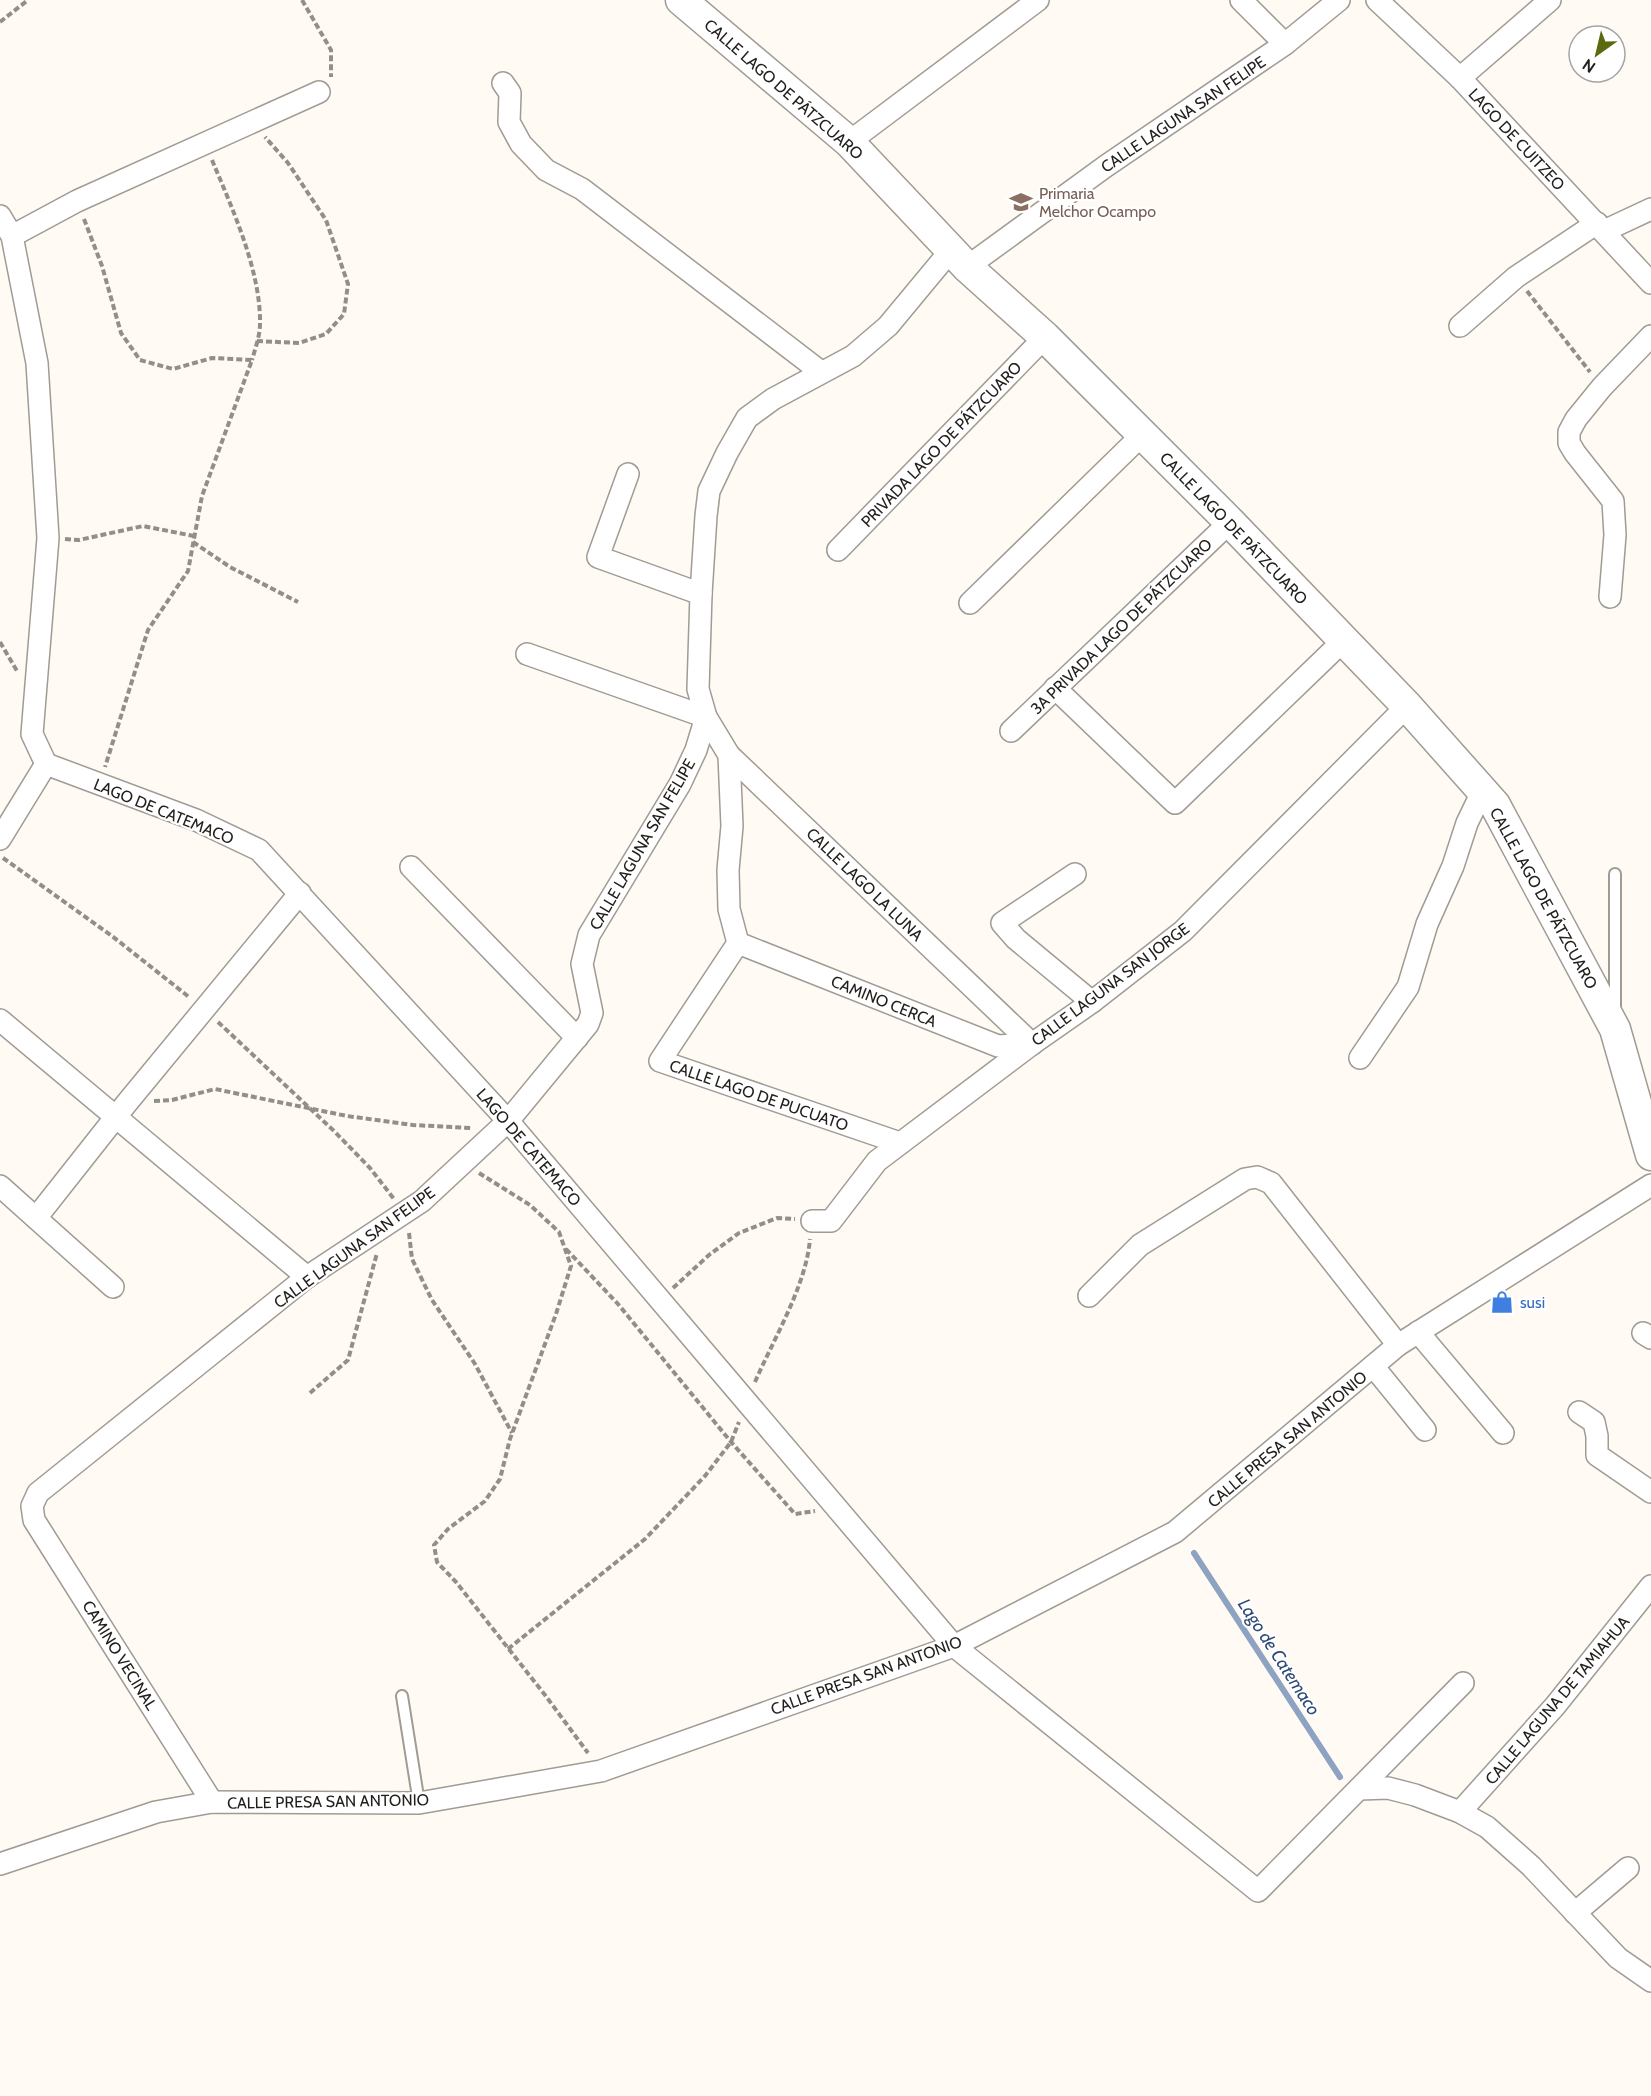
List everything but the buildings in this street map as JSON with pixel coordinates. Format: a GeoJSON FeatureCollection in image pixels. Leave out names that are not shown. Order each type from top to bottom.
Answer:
{"type":"FeatureCollection","features":[{"type":"Feature","properties":{"kind":"street"},"geometry":{"type":"LineString","coordinates":[[849,142],[1038,0]]}},
{"type":"Feature","properties":{"kind":"street"},"geometry":{"type":"LineString","coordinates":[[1241,0],[1285,44]]}},
{"type":"Feature","properties":{"kind":"street","name":"CALLE LAGUNA SAN FELIPE"},"geometry":{"type":"LineString","coordinates":[[32,1506],[38,1492],[307,1277],[422,1201],[504,1125],[588,1024],[592,1013],[582,964],[588,935],[680,784],[696,750],[706,717],[698,689],[701,594],[709,491],[747,418],[773,399],[853,356],[888,327],[959,258],[1106,166],[1285,44],[1339,0]]}},
{"type":"Feature","properties":{"kind":"street","name":"LAGO DE CUITZEO"},"geometry":{"type":"LineString","coordinates":[[1377,0],[1460,78],[1651,283]]}},
{"type":"Feature","properties":{"kind":"street"},"geometry":{"type":"LineString","coordinates":[[1460,78],[1550,0]]}},
{"type":"Feature","properties":{"kind":"street","name":"CALLE LAGO DE PÁTZCUARO"},"geometry":{"type":"LineString","coordinates":[[696,5],[849,142],[959,258],[1143,434],[1407,706],[1495,805],[1615,1029],[1651,1155]]}},
{"type":"Feature","properties":{"kind":"street"},"geometry":{"type":"LineString","coordinates":[[503,83],[510,93],[509,122],[521,144],[546,170],[582,189],[821,372]]}},
{"type":"Feature","properties":{"kind":"street"},"geometry":{"type":"LineString","coordinates":[[12,236],[77,201],[319,92]]}},
{"type":"Feature","properties":{"kind":"street"},"geometry":{"type":"LineString","coordinates":[[1460,326],[1516,278],[1600,227],[1651,209]]}},
{"type":"Feature","properties":{"kind":"street"},"geometry":{"type":"LineString","coordinates":[[0,216],[12,236],[38,363],[48,538],[32,734],[46,764],[0,839]]}},
{"type":"Feature","properties":{"kind":"street"},"geometry":{"type":"LineString","coordinates":[[1610,597],[1615,535],[1613,501],[1575,453],[1569,443],[1569,432],[1576,419],[1602,387],[1651,336]]}},
{"type":"Feature","properties":{"kind":"street","name":"PRIVADA LAGO DE PÁTZCUARO"},"geometry":{"type":"LineString","coordinates":[[838,550],[1045,338]]}},
{"type":"Feature","properties":{"kind":"street"},"geometry":{"type":"LineString","coordinates":[[970,603],[1143,434]]}},
{"type":"Feature","properties":{"kind":"street"},"geometry":{"type":"LineString","coordinates":[[628,474],[598,557],[701,594]]}},
{"type":"Feature","properties":{"kind":"street","name":"3A PRIVADA LAGO DE PÁTZCUARO"},"geometry":{"type":"LineString","coordinates":[[1011,731],[1230,522]]}},
{"type":"Feature","properties":{"kind":"street"},"geometry":{"type":"LineString","coordinates":[[1055,688],[1174,803],[1343,641]]}},
{"type":"Feature","properties":{"kind":"street"},"geometry":{"type":"LineString","coordinates":[[527,654],[706,717]]}},
{"type":"Feature","properties":{"kind":"street","name":"CALLE LAGUNA SAN JORGE"},"geometry":{"type":"LineString","coordinates":[[812,1221],[831,1221],[877,1161],[1184,931],[1407,706]]}},
{"type":"Feature","properties":{"kind":"street","name":"CALLE LAGO LA LUNA"},"geometry":{"type":"LineString","coordinates":[[706,717],[729,755],[1032,1044]]}},
{"type":"Feature","properties":{"kind":"street"},"geometry":{"type":"LineString","coordinates":[[729,755],[732,826],[728,870],[729,909],[738,943]]}},
{"type":"Feature","properties":{"kind":"street","name":"LAGO DE CATEMACO"},"geometry":{"type":"LineString","coordinates":[[46,764],[196,820],[260,850],[660,1300],[954,1646],[1258,1891],[1359,1790]]}},
{"type":"Feature","properties":{"kind":"street"},"geometry":{"type":"LineString","coordinates":[[1360,1058],[1408,987],[1427,924],[1453,866],[1467,823],[1482,792]]}},
{"type":"Feature","properties":{"kind":"street"},"geometry":{"type":"LineString","coordinates":[[411,867],[577,1038]]}},
{"type":"Feature","properties":{"kind":"street"},"geometry":{"type":"LineString","coordinates":[[1075,874],[1002,923],[1016,939],[1092,1002]]}},
{"type":"Feature","properties":{"kind":"street"},"geometry":{"type":"LineString","coordinates":[[36,1218],[300,893]]}},
{"type":"Feature","properties":{"kind":"street","name":"CAMINO CERCA"},"geometry":{"type":"LineString","coordinates":[[738,943],[998,1046],[1032,1044]]}},
{"type":"Feature","properties":{"kind":"street","name":"CALLE LAGO DE PUCUATO"},"geometry":{"type":"LineString","coordinates":[[738,943],[660,1061],[900,1143]]}},
{"type":"Feature","properties":{"kind":"street"},"geometry":{"type":"LineString","coordinates":[[0,1020],[121,1111],[307,1277]]}},
{"type":"Feature","properties":{"kind":"street"},"geometry":{"type":"LineString","coordinates":[[1089,1296],[1140,1245],[1245,1179],[1257,1177],[1270,1183],[1398,1346]]}},
{"type":"Feature","properties":{"kind":"street","name":"CALLE PRESA SAN ANTONIO"},"geometry":{"type":"LineString","coordinates":[[0,1864],[156,1812],[212,1802],[419,1803],[601,1771],[954,1646],[1175,1532],[1398,1346],[1651,1185]]}},
{"type":"Feature","properties":{"kind":"street"},"geometry":{"type":"LineString","coordinates":[[0,1186],[113,1287]]}},
{"type":"Feature","properties":{"kind":"street"},"geometry":{"type":"LineString","coordinates":[[1418,1332],[1503,1433]]}},
{"type":"Feature","properties":{"kind":"street"},"geometry":{"type":"LineString","coordinates":[[1373,1366],[1425,1430]]}},
{"type":"Feature","properties":{"kind":"street"},"geometry":{"type":"LineString","coordinates":[[1579,1412],[1594,1422],[1597,1455],[1651,1492]]}},
{"type":"Feature","properties":{"kind":"street","name":"CAMINO VECINAL"},"geometry":{"type":"LineString","coordinates":[[32,1506],[34,1520],[212,1802]]}},
{"type":"Feature","properties":{"kind":"street","name":"CALLE LAGUNA DE TAMIAHUA"},"geometry":{"type":"LineString","coordinates":[[1460,1812],[1555,1706],[1651,1586]]}},
{"type":"Feature","properties":{"kind":"street"},"geometry":{"type":"LineString","coordinates":[[1359,1790],[1462,1683]]}},
{"type":"Feature","properties":{"kind":"street"},"geometry":{"type":"LineString","coordinates":[[1359,1790],[1388,1788],[1415,1795],[1460,1812],[1487,1827],[1531,1866],[1618,1959],[1651,1981]]}},
{"type":"Feature","properties":{"kind":"street"},"geometry":{"type":"LineString","coordinates":[[1575,1913],[1628,1868]]}},
{"type":"Feature","properties":{"kind":"lane"},"geometry":{"type":"LineString","coordinates":[[1615,874],[1615,1029]]}},
{"type":"Feature","properties":{"kind":"lane"},"geometry":{"type":"LineString","coordinates":[[402,1696],[419,1803]]}},
{"type":"Feature","properties":{"kind":"path"},"geometry":{"type":"LineString","coordinates":[[0,22],[28,0]]}},
{"type":"Feature","properties":{"kind":"path"},"geometry":{"type":"LineString","coordinates":[[302,0],[331,50],[332,76],[319,92]]}},
{"type":"Feature","properties":{"kind":"path"},"geometry":{"type":"LineString","coordinates":[[252,122],[288,163],[326,220],[348,284],[344,314],[326,334],[299,344],[256,341]]}},
{"type":"Feature","properties":{"kind":"path"},"geometry":{"type":"LineString","coordinates":[[100,785],[148,630],[188,571],[202,496],[252,360],[260,327],[259,300],[244,243],[204,143]]}},
{"type":"Feature","properties":{"kind":"path"},"geometry":{"type":"LineString","coordinates":[[77,201],[102,266],[121,333],[140,360],[173,369],[212,358],[252,360]]}},
{"type":"Feature","properties":{"kind":"path"},"geometry":{"type":"LineString","coordinates":[[1516,278],[1602,387]]}},
{"type":"Feature","properties":{"kind":"path"},"geometry":{"type":"LineString","coordinates":[[48,538],[79,540],[142,526],[194,536]]}},
{"type":"Feature","properties":{"kind":"path"},"geometry":{"type":"LineString","coordinates":[[193,542],[230,567],[298,602]]}},
{"type":"Feature","properties":{"kind":"path"},"geometry":{"type":"LineString","coordinates":[[121,1111],[215,1089],[310,1110],[413,1125],[504,1125]]}},
{"type":"Feature","properties":{"kind":"path"},"geometry":{"type":"LineString","coordinates":[[462,1164],[530,1205],[560,1232],[571,1266],[512,1433],[500,1479],[485,1501],[448,1529],[434,1545],[437,1562],[456,1582],[508,1648],[601,1771]]}},
{"type":"Feature","properties":{"kind":"path"},"geometry":{"type":"LineString","coordinates":[[404,1213],[412,1259],[432,1300],[475,1364],[512,1433]]}},
{"type":"Feature","properties":{"kind":"path"},"geometry":{"type":"LineString","coordinates":[[508,1648],[645,1539],[705,1476],[731,1442],[801,1281],[809,1251],[812,1221],[777,1218],[739,1233],[709,1255],[660,1300]]}},
{"type":"Feature","properties":{"kind":"path"},"geometry":{"type":"LineString","coordinates":[[310,1393],[348,1360],[377,1254],[380,1228]]}},
{"type":"Feature","properties":{"kind":"path"},"geometry":{"type":"LineString","coordinates":[[565,1248],[618,1304],[731,1442],[795,1514],[837,1508]]}},
{"type":"Feature","properties":{"kind":"waterway","name":"Lago de Catemaco"},"geometry":{"type":"LineString","coordinates":[[1194,1553],[1340,1777]]}},
{"type":"Feature","properties":{"kind":"place","name":"Primaria Melchor Ocampo"},"geometry":{"type":"Point","coordinates":[1021,202]}},
{"type":"Feature","properties":{"kind":"place","name":"susi"},"geometry":{"type":"Point","coordinates":[1502,1302]}}]}
